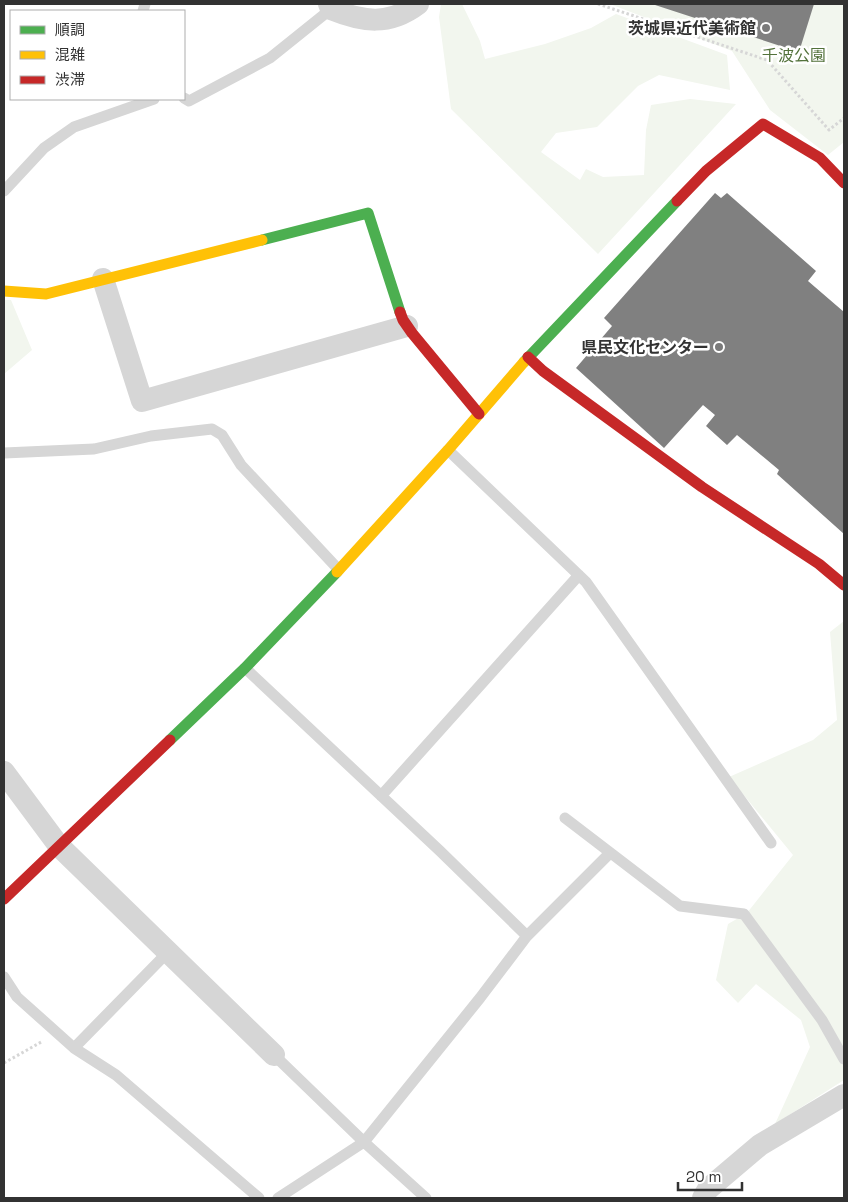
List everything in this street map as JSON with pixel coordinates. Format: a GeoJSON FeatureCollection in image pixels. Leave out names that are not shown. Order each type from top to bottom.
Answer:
{"type":"FeatureCollection","features":[{"type":"Feature","properties":{"kind":"street"},"geometry":{"type":"LineString","coordinates":[[330,6],[348,16],[368,20],[388,19],[406,13],[418,4]]}},
{"type":"Feature","properties":{"kind":"street"},"geometry":{"type":"LineString","coordinates":[[4,899],[245,668],[339,570],[480,414],[528,357],[706,171],[763,124],[820,158],[844,184]]}},
{"type":"Feature","properties":{"kind":"street"},"geometry":{"type":"LineString","coordinates":[[844,167],[844,184]]}},
{"type":"Feature","properties":{"kind":"street"},"geometry":{"type":"LineString","coordinates":[[4,291],[46,294],[368,213],[403,320],[480,414]]}},
{"type":"Feature","properties":{"kind":"street"},"geometry":{"type":"LineString","coordinates":[[104,279],[142,401],[407,326]]}},
{"type":"Feature","properties":{"kind":"street"},"geometry":{"type":"LineString","coordinates":[[528,357],[543,371],[702,487],[819,564],[844,586]]}},
{"type":"Feature","properties":{"kind":"street"},"geometry":{"type":"LineString","coordinates":[[4,772],[59,846],[274,1055]]}},
{"type":"Feature","properties":{"kind":"street"},"geometry":{"type":"LineString","coordinates":[[703,1198],[708,1189],[760,1145],[844,1095]]}},
{"type":"Feature","properties":{"kind":"lane"},"geometry":{"type":"LineString","coordinates":[[185,99],[189,101],[270,58],[330,6]]}},
{"type":"Feature","properties":{"kind":"lane"},"geometry":{"type":"LineString","coordinates":[[4,191],[44,148],[74,127],[151,100]]}},
{"type":"Feature","properties":{"kind":"lane"},"geometry":{"type":"LineString","coordinates":[[4,453],[94,449],[151,436],[212,429],[222,435],[241,465],[339,570]]}},
{"type":"Feature","properties":{"kind":"lane"},"geometry":{"type":"LineString","coordinates":[[448,450],[586,582],[771,843]]}},
{"type":"Feature","properties":{"kind":"lane"},"geometry":{"type":"LineString","coordinates":[[381,796],[579,575]]}},
{"type":"Feature","properties":{"kind":"lane"},"geometry":{"type":"LineString","coordinates":[[245,668],[528,936]]}},
{"type":"Feature","properties":{"kind":"lane"},"geometry":{"type":"LineString","coordinates":[[565,818],[680,906],[744,914],[822,1020],[844,1058]]}},
{"type":"Feature","properties":{"kind":"lane"},"geometry":{"type":"LineString","coordinates":[[278,1198],[364,1142],[528,936],[610,854]]}},
{"type":"Feature","properties":{"kind":"lane"},"geometry":{"type":"LineString","coordinates":[[74,1048],[168,952]]}},
{"type":"Feature","properties":{"kind":"lane"},"geometry":{"type":"LineString","coordinates":[[4,977],[17,997],[74,1048],[116,1075],[259,1198]]}},
{"type":"Feature","properties":{"kind":"lane"},"geometry":{"type":"LineString","coordinates":[[274,1055],[364,1142],[426,1198]]}},
{"type":"Feature","properties":{"kind":"path"},"geometry":{"type":"LineString","coordinates":[[598,4],[767,60],[829,130],[844,118]]}},
{"type":"Feature","properties":{"kind":"path"},"geometry":{"type":"LineString","coordinates":[[4,1063],[57,1033]]}},
{"type":"Feature","properties":{"kind":"green space"},"geometry":{"type":"Polygon","coordinates":[[[441,4],[462,4],[480,41],[485,59],[545,44],[591,28],[616,14],[727,55],[730,90],[659,75],[638,86],[597,127],[556,133],[541,152],[580,180],[586,169],[603,177],[644,175],[646,130],[651,105],[690,99],[736,104],[598,254],[451,109],[439,17],[441,4]]]}},
{"type":"Feature","properties":{"kind":"green space","name":"千波公園"},"geometry":{"type":"Polygon","coordinates":[[[610,4],[844,4],[844,142],[828,155],[770,110],[732,51],[610,4]]]}},
{"type":"Feature","properties":{"kind":"green space"},"geometry":{"type":"Polygon","coordinates":[[[4,300],[11,300],[32,350],[4,374],[4,300]]]}},
{"type":"Feature","properties":{"kind":"green space"},"geometry":{"type":"Polygon","coordinates":[[[844,621],[844,1080],[775,1124],[810,1047],[801,1020],[756,984],[738,1003],[716,980],[728,924],[747,913],[793,855],[729,777],[813,740],[837,720],[830,632],[844,621]]]}},
{"type":"Feature","properties":{"kind":"building","name":"茨城県近代美術館"},"geometry":{"type":"Polygon","coordinates":[[[652,4],[814,4],[799,52],[652,4]]]}},
{"type":"Feature","properties":{"kind":"building","name":"県民文化センター"},"geometry":{"type":"Polygon","coordinates":[[[715,193],[721,198],[727,193],[816,271],[808,281],[844,312],[844,534],[777,474],[779,470],[737,435],[727,445],[706,426],[715,415],[703,405],[664,448],[576,368],[612,326],[604,318],[715,193]]]}},
{"type":"Feature","properties":{"kind":"traffic: fast"},"geometry":{"type":"LineString","coordinates":[[524,362],[677,201]]}},
{"type":"Feature","properties":{"kind":"traffic: fast"},"geometry":{"type":"LineString","coordinates":[[262,240],[368,213],[400,312]]}},
{"type":"Feature","properties":{"kind":"traffic: fast"},"geometry":{"type":"LineString","coordinates":[[170,740],[245,668],[337,572]]}},
{"type":"Feature","properties":{"kind":"traffic: slow"},"geometry":{"type":"LineString","coordinates":[[4,291],[46,294],[262,240]]}},
{"type":"Feature","properties":{"kind":"traffic: slow"},"geometry":{"type":"LineString","coordinates":[[337,572],[448,450],[524,362]]}},
{"type":"Feature","properties":{"kind":"traffic: jam"},"geometry":{"type":"LineString","coordinates":[[677,201],[706,171],[763,124],[820,158],[844,183]]}},
{"type":"Feature","properties":{"kind":"traffic: jam"},"geometry":{"type":"LineString","coordinates":[[400,312],[412,333],[479,414]]}},
{"type":"Feature","properties":{"kind":"traffic: jam"},"geometry":{"type":"LineString","coordinates":[[528,357],[543,371],[702,487],[819,564],[844,585]]}},
{"type":"Feature","properties":{"kind":"traffic: jam"},"geometry":{"type":"LineString","coordinates":[[4,899],[170,740]]}},
{"type":"Feature","properties":{"kind":"place","name":"茨城県近代美術館"},"geometry":{"type":"Point","coordinates":[766,28]}},
{"type":"Feature","properties":{"kind":"place","name":"県民文化センター"},"geometry":{"type":"Point","coordinates":[719,347]}}]}
